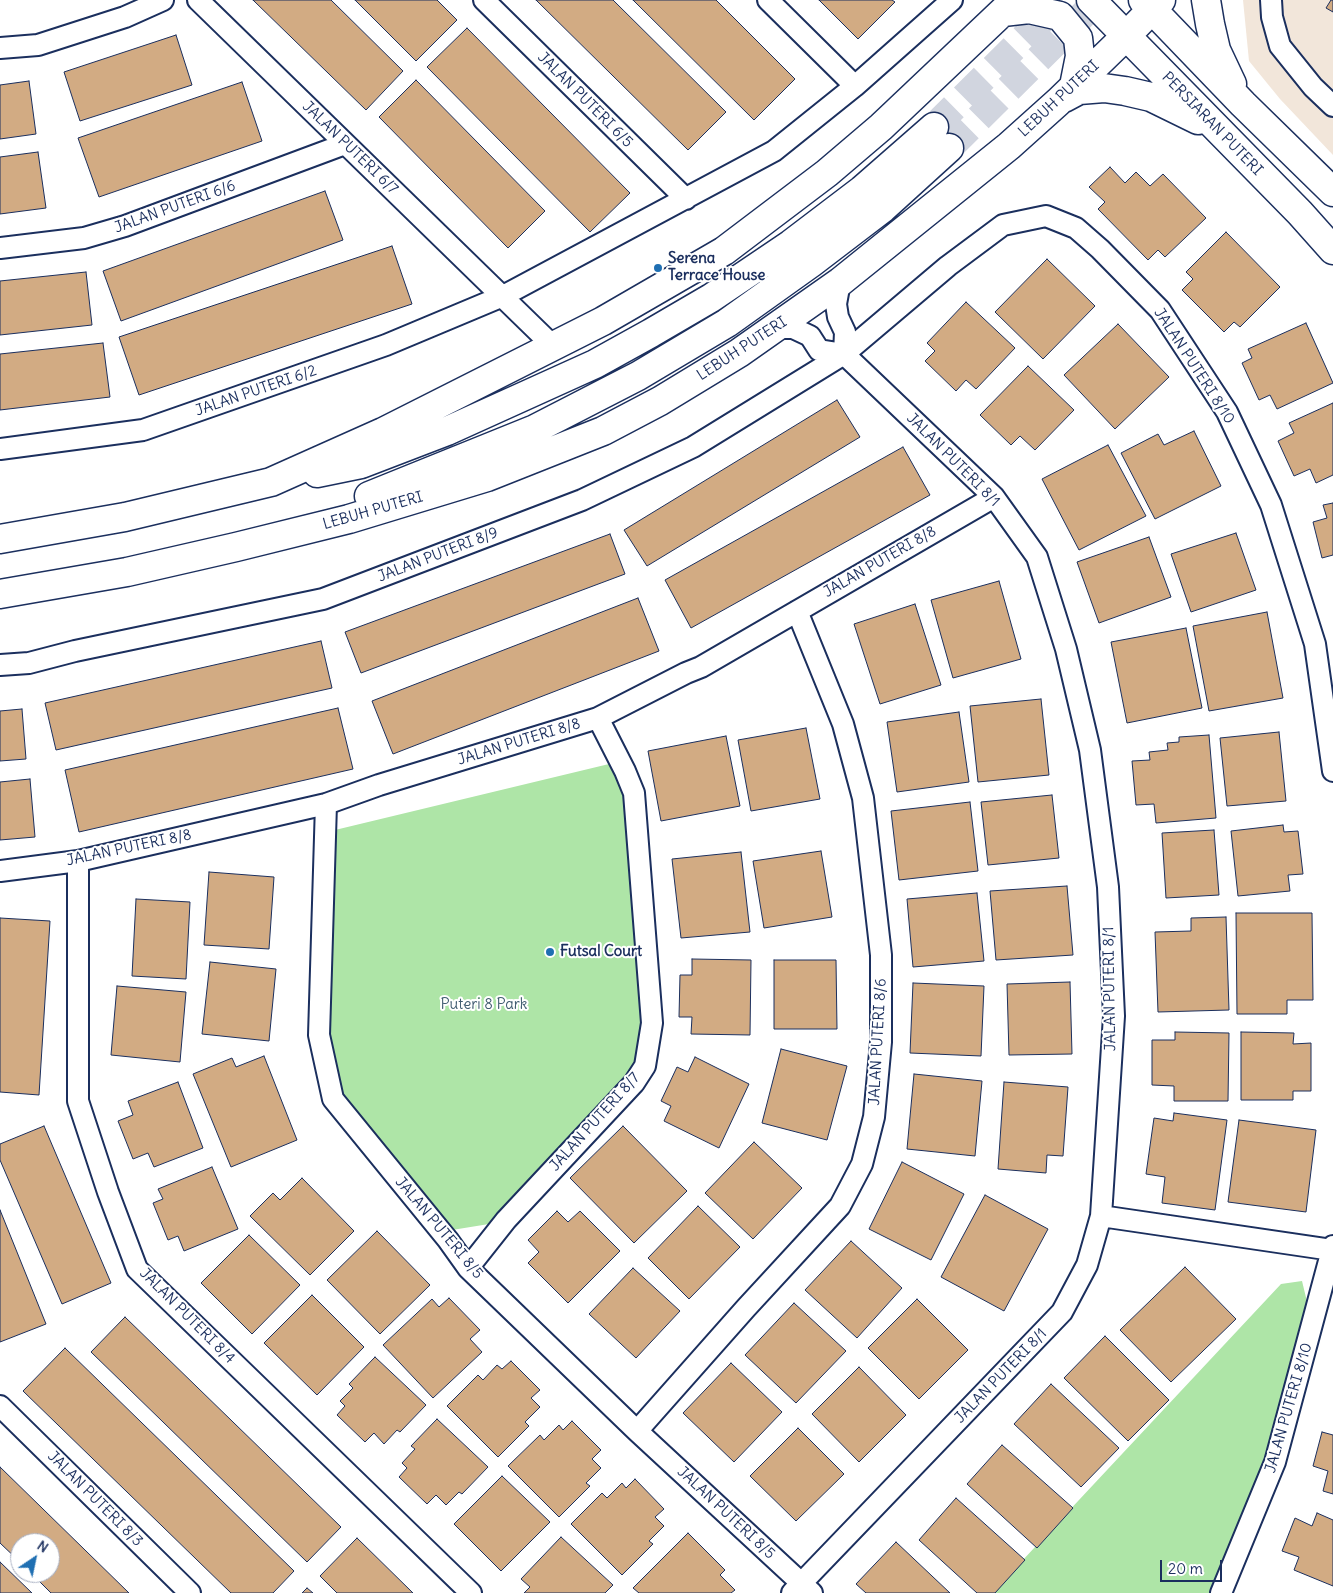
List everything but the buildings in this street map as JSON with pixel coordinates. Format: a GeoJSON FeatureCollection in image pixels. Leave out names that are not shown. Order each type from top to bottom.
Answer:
{"type":"FeatureCollection","features":[{"type":"Feature","properties":{"kind":"main road","name":"PERSIARAN PUTERI"},"geometry":{"type":"LineString","coordinates":[[1091,0],[1300,213],[1333,250]]}},
{"type":"Feature","properties":{"kind":"main road"},"geometry":{"type":"LineString","coordinates":[[1206,0],[1216,50],[1242,104]]}},
{"type":"Feature","properties":{"kind":"main road","name":"LEBUH PUTERI"},"geometry":{"type":"LineString","coordinates":[[0,594],[127,572],[349,519],[488,477],[594,434],[660,401],[739,353],[840,282],[1009,146],[1126,36],[1152,3]]}},
{"type":"Feature","properties":{"kind":"main road"},"geometry":{"type":"LineString","coordinates":[[1152,3],[1242,104],[1333,192]]}},
{"type":"Feature","properties":{"kind":"main road","name":"LEBUH PUTERI"},"geometry":{"type":"LineString","coordinates":[[271,482],[383,432],[603,321],[724,251],[827,173],[881,128],[1010,4]]}},
{"type":"Feature","properties":{"kind":"main road"},"geometry":{"type":"LineString","coordinates":[[1010,4],[1060,16],[1078,38],[1080,56],[1066,94]]}},
{"type":"Feature","properties":{"kind":"main road"},"geometry":{"type":"LineString","coordinates":[[1066,94],[1079,90],[1104,88],[1125,91],[1159,101],[1219,131]]}},
{"type":"Feature","properties":{"kind":"main road","name":"LEBUH PUTERI"},"geometry":{"type":"LineString","coordinates":[[0,539],[126,517],[271,482],[361,464],[447,431],[603,360],[652,333],[711,298],[791,244],[862,190],[941,138],[883,208],[811,263],[727,323],[638,376],[535,429],[236,547]]}},
{"type":"Feature","properties":{"kind":"street"},"geometry":{"type":"LineString","coordinates":[[0,48],[38,45],[126,17],[163,0]]}},
{"type":"Feature","properties":{"kind":"street","name":"JALAN PUTERI 6/7"},"geometry":{"type":"LineString","coordinates":[[198,0],[553,346]]}},
{"type":"Feature","properties":{"kind":"street","name":"JALAN PUTERI 6/5"},"geometry":{"type":"LineString","coordinates":[[484,0],[686,199]]}},
{"type":"Feature","properties":{"kind":"street"},"geometry":{"type":"LineString","coordinates":[[768,0],[855,86]]}},
{"type":"Feature","properties":{"kind":"street","name":"JALAN PUTERI 6/2"},"geometry":{"type":"LineString","coordinates":[[0,449],[143,430],[386,345],[502,296],[774,151],[855,86],[952,0]]}},
{"type":"Feature","properties":{"kind":"street"},"geometry":{"type":"LineString","coordinates":[[1271,0],[1272,17],[1280,46],[1313,87],[1333,106]]}},
{"type":"Feature","properties":{"kind":"street","name":"JALAN PUTERI 6/6"},"geometry":{"type":"LineString","coordinates":[[0,248],[84,238],[125,226],[345,144]]}},
{"type":"Feature","properties":{"kind":"street","name":"JALAN PUTERI 8/10"},"geometry":{"type":"LineString","coordinates":[[844,354],[948,266],[1003,225],[1046,216],[1076,228],[1100,249],[1160,310],[1227,412],[1271,505],[1315,644],[1333,771]]}},
{"type":"Feature","properties":{"kind":"street"},"geometry":{"type":"LineString","coordinates":[[775,328],[793,328],[810,336],[819,350],[844,354],[845,332],[838,317],[836,304],[840,282]]}},
{"type":"Feature","properties":{"kind":"street","name":"JALAN PUTERI 8/1"},"geometry":{"type":"LineString","coordinates":[[802,1590],[1062,1312],[1087,1265],[1101,1216],[1114,1016],[1108,887],[1090,750],[1066,649],[1037,557],[994,496],[844,354]]}},
{"type":"Feature","properties":{"kind":"street","name":"JALAN PUTERI 8/9"},"geometry":{"type":"LineString","coordinates":[[0,665],[29,663],[76,651],[323,599],[582,500],[693,447],[844,354]]}},
{"type":"Feature","properties":{"kind":"street","name":"JALAN PUTERI 8/8"},"geometry":{"type":"LineString","coordinates":[[0,871],[78,861],[326,804],[379,785],[598,718],[701,667],[994,496]]}},
{"type":"Feature","properties":{"kind":"street","name":"JALAN PUTERI 8/6"},"geometry":{"type":"LineString","coordinates":[[637,1431],[840,1206],[862,1164],[874,1117],[881,1042],[881,955],[863,798],[843,724],[797,611]]}},
{"type":"Feature","properties":{"kind":"street","name":"JALAN PUTERI 8/7"},"geometry":{"type":"LineString","coordinates":[[468,1268],[506,1220],[634,1083],[644,1066],[652,1023],[634,793],[626,770],[598,718]]}},
{"type":"Feature","properties":{"kind":"street","name":"JALAN PUTERI 8/5"},"geometry":{"type":"LineString","coordinates":[[326,804],[318,1035],[333,1100],[448,1240],[468,1268],[802,1590]]}},
{"type":"Feature","properties":{"kind":"street","name":"JALAN PUTERI 8/4"},"geometry":{"type":"LineString","coordinates":[[78,861],[78,1100],[108,1192],[137,1269],[471,1593]]}},
{"type":"Feature","properties":{"kind":"street"},"geometry":{"type":"LineString","coordinates":[[1101,1216],[1333,1248]]}},
{"type":"Feature","properties":{"kind":"street","name":"JALAN PUTERI 8/10"},"geometry":{"type":"LineString","coordinates":[[1221,1593],[1275,1462],[1333,1248]]}},
{"type":"Feature","properties":{"kind":"street","name":"JALAN PUTERI 8/3"},"geometry":{"type":"LineString","coordinates":[[0,1406],[190,1593]]}},
{"type":"Feature","properties":{"kind":"shaded area"},"geometry":{"type":"Polygon","coordinates":[[[1243,0],[1333,0],[1333,155],[1280,99],[1249,61],[1243,0]]]}},
{"type":"Feature","properties":{"kind":"green space","name":"Puteri 8 Park"},"geometry":{"type":"Polygon","coordinates":[[[609,764],[623,785],[643,1050],[623,1085],[489,1224],[452,1230],[342,1096],[327,1029],[335,830],[609,764]]]}},
{"type":"Feature","properties":{"kind":"green space"},"geometry":{"type":"Polygon","coordinates":[[[1302,1281],[1310,1314],[1270,1464],[1213,1593],[992,1593],[1281,1284],[1302,1281]]]}},
{"type":"Feature","properties":{"kind":"tunnel"},"geometry":{"type":"LineString","coordinates":[[934,127],[1062,0]]}},
{"type":"Feature","properties":{"kind":"tunnel"},"geometry":{"type":"LineString","coordinates":[[949,148],[1098,0]]}},
{"type":"Feature","properties":{"kind":"place","name":"Serena Terrace House"},"geometry":{"type":"Point","coordinates":[658,268]}},
{"type":"Feature","properties":{"kind":"place","name":"Futsal Court"},"geometry":{"type":"Point","coordinates":[550,952]}}]}
